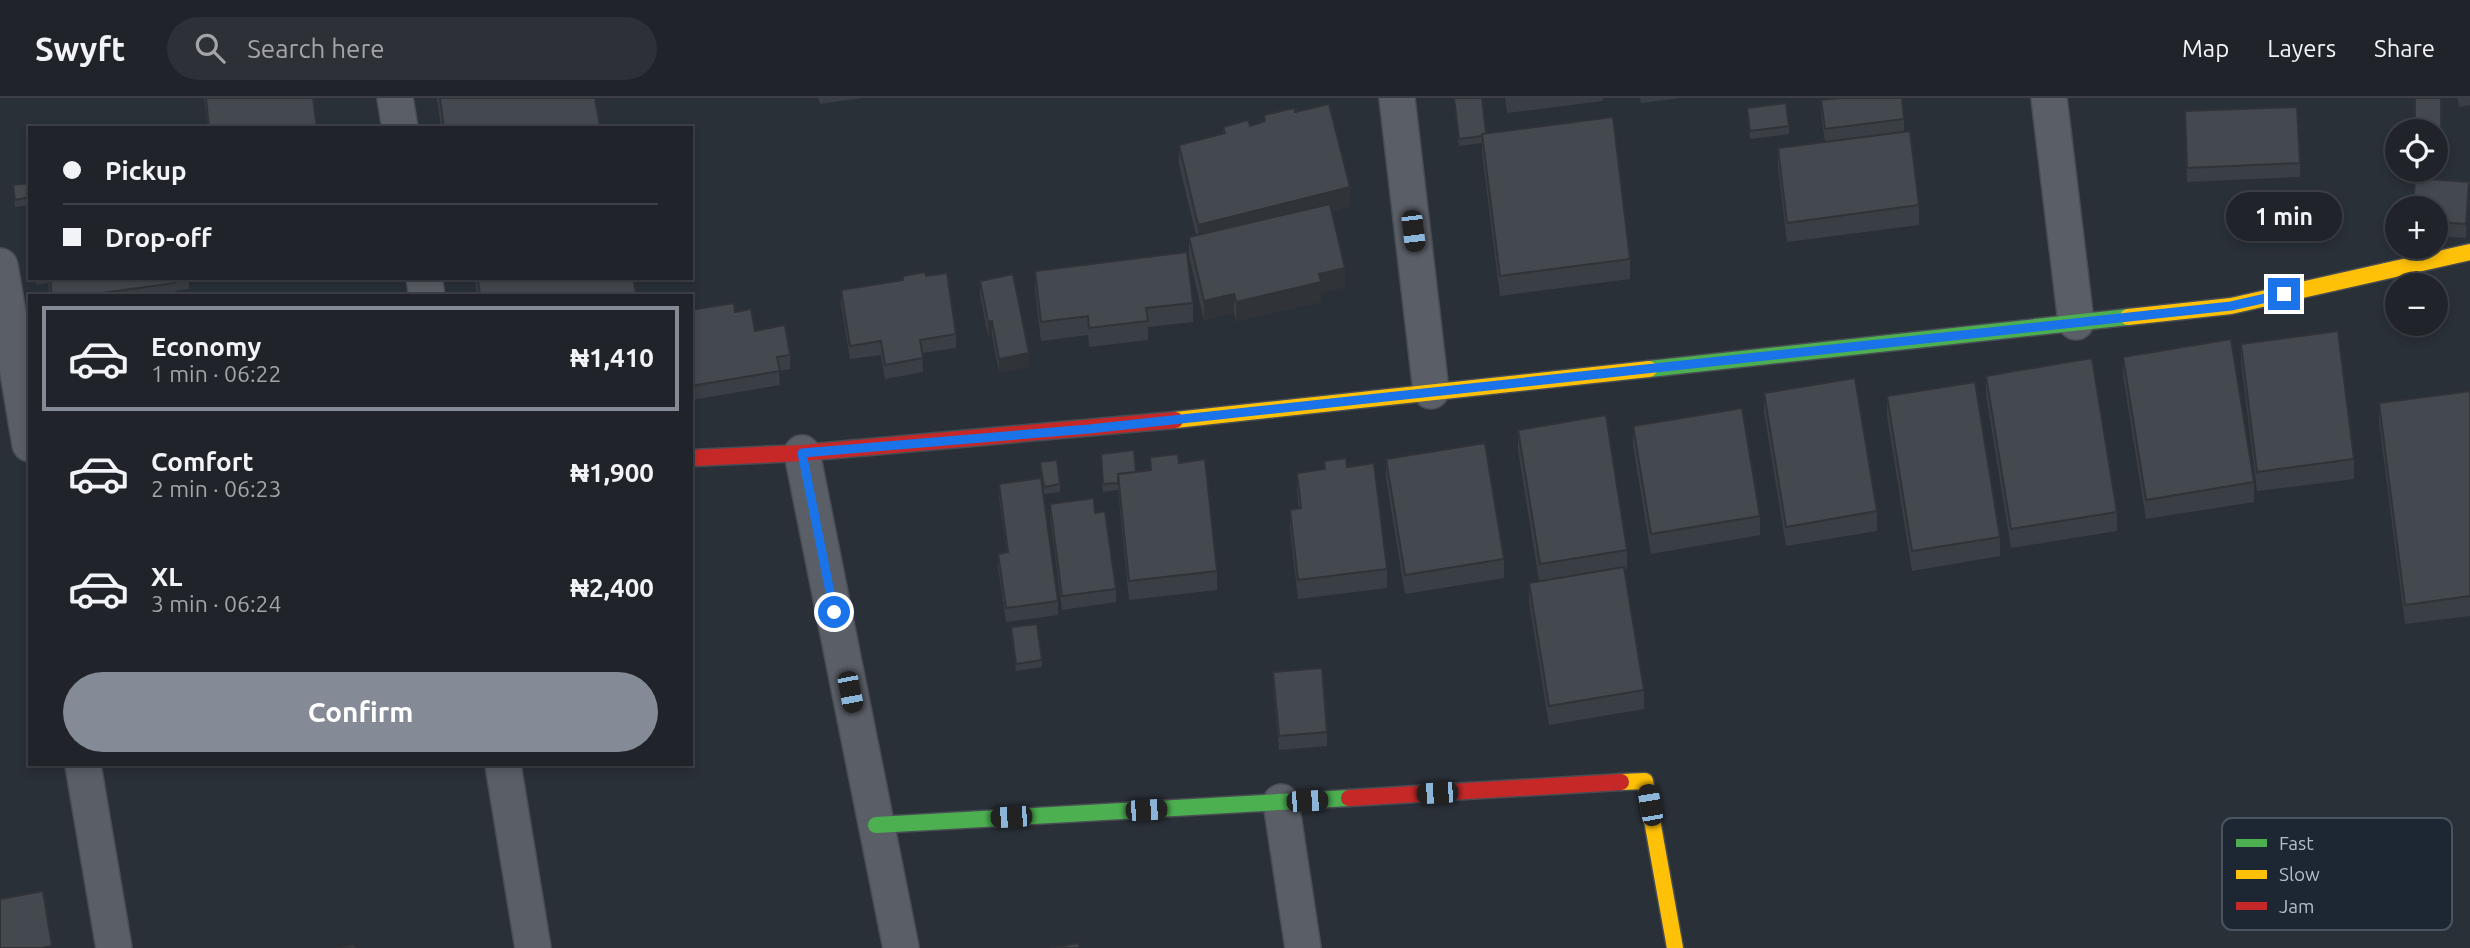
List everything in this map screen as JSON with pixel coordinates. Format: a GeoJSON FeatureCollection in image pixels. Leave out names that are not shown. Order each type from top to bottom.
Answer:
{"type":"FeatureCollection","features":[{"type":"Feature","properties":{"kind":"street"},"geometry":{"type":"LineString","coordinates":[[395,98],[400,126]]}},
{"type":"Feature","properties":{"kind":"street"},"geometry":{"type":"LineString","coordinates":[[1397,98],[1431,391]]}},
{"type":"Feature","properties":{"kind":"street"},"geometry":{"type":"LineString","coordinates":[[2049,98],[2076,322]]}},
{"type":"Feature","properties":{"kind":"street"},"geometry":{"type":"LineString","coordinates":[[693,458],[802,453],[1089,429],[2231,306],[2470,252]]}},
{"type":"Feature","properties":{"kind":"street"},"geometry":{"type":"LineString","coordinates":[[0,266],[28,432]]}},
{"type":"Feature","properties":{"kind":"street"},"geometry":{"type":"LineString","coordinates":[[802,453],[901,948]]}},
{"type":"Feature","properties":{"kind":"street"},"geometry":{"type":"LineString","coordinates":[[83,766],[114,948]]}},
{"type":"Feature","properties":{"kind":"street"},"geometry":{"type":"LineString","coordinates":[[503,766],[533,948]]}},
{"type":"Feature","properties":{"kind":"street"},"geometry":{"type":"LineString","coordinates":[[876,825],[1645,781],[1675,948]]}},
{"type":"Feature","properties":{"kind":"street"},"geometry":{"type":"LineString","coordinates":[[1281,802],[1303,948]]}},
{"type":"Feature","properties":{"kind":"building"},"geometry":{"type":"Polygon","coordinates":[[[206,98],[313,98],[317,126],[209,126],[206,98]]]}},
{"type":"Feature","properties":{"kind":"building"},"geometry":{"type":"Polygon","coordinates":[[[440,98],[595,98],[600,126],[444,126],[440,98]]]}},
{"type":"Feature","properties":{"kind":"building"},"geometry":{"type":"Polygon","coordinates":[[[1454,98],[1482,98],[1486,134],[1459,139],[1454,98]]]}},
{"type":"Feature","properties":{"kind":"building"},"geometry":{"type":"Polygon","coordinates":[[[1902,98],[1904,119],[1825,129],[1821,100],[1902,98]]]}},
{"type":"Feature","properties":{"kind":"building"},"geometry":{"type":"Polygon","coordinates":[[[2415,98],[2441,98],[2441,119],[2415,119],[2415,98]]]}},
{"type":"Feature","properties":{"kind":"building"},"geometry":{"type":"Polygon","coordinates":[[[1786,103],[1789,126],[1750,131],[1747,108],[1786,103]]]}},
{"type":"Feature","properties":{"kind":"building"},"geometry":{"type":"Polygon","coordinates":[[[1329,104],[1350,187],[1198,225],[1179,145],[1225,133],[1223,127],[1248,120],[1250,126],[1265,121],[1264,115],[1294,108],[1295,112],[1329,104]]]}},
{"type":"Feature","properties":{"kind":"building"},"geometry":{"type":"Polygon","coordinates":[[[2297,107],[2300,163],[2187,168],[2185,111],[2297,107]]]}},
{"type":"Feature","properties":{"kind":"building"},"geometry":{"type":"Polygon","coordinates":[[[1613,117],[1630,259],[1500,276],[1482,134],[1613,117]]]}},
{"type":"Feature","properties":{"kind":"building"},"geometry":{"type":"Polygon","coordinates":[[[1910,131],[1919,205],[1787,223],[1778,148],[1910,131]]]}},
{"type":"Feature","properties":{"kind":"building"},"geometry":{"type":"Polygon","coordinates":[[[2415,182],[2469,182],[2466,224],[2448,223],[2448,196],[2414,196],[2415,182]]]}},
{"type":"Feature","properties":{"kind":"building"},"geometry":{"type":"Polygon","coordinates":[[[28,183],[28,197],[15,200],[13,185],[28,183]]]}},
{"type":"Feature","properties":{"kind":"building"},"geometry":{"type":"Polygon","coordinates":[[[1330,204],[1345,268],[1319,274],[1321,282],[1236,302],[1234,294],[1204,301],[1189,237],[1330,204]]]}},
{"type":"Feature","properties":{"kind":"building"},"geometry":{"type":"Polygon","coordinates":[[[1187,252],[1193,303],[1146,308],[1148,321],[1089,328],[1088,316],[1041,322],[1035,271],[1187,252]]]}},
{"type":"Feature","properties":{"kind":"building"},"geometry":{"type":"Polygon","coordinates":[[[925,272],[926,276],[947,273],[956,334],[920,340],[923,358],[885,365],[881,341],[850,346],[841,290],[903,280],[903,276],[925,272]]]}},
{"type":"Feature","properties":{"kind":"building"},"geometry":{"type":"Polygon","coordinates":[[[1013,274],[1029,353],[999,359],[992,321],[988,322],[980,281],[1013,274]]]}},
{"type":"Feature","properties":{"kind":"building"},"geometry":{"type":"Polygon","coordinates":[[[50,280],[174,280],[175,283],[95,294],[52,294],[50,280]]]}},
{"type":"Feature","properties":{"kind":"building"},"geometry":{"type":"Polygon","coordinates":[[[478,280],[633,280],[636,293],[630,294],[480,294],[478,280]]]}},
{"type":"Feature","properties":{"kind":"building"},"geometry":{"type":"Polygon","coordinates":[[[734,303],[735,312],[751,309],[755,331],[785,325],[790,355],[777,357],[780,371],[693,386],[693,310],[734,303]]]}},
{"type":"Feature","properties":{"kind":"building"},"geometry":{"type":"Polygon","coordinates":[[[2338,331],[2354,459],[2257,472],[2241,344],[2338,331]]]}},
{"type":"Feature","properties":{"kind":"building"},"geometry":{"type":"Polygon","coordinates":[[[2231,339],[2254,482],[2146,500],[2123,357],[2231,339]]]}},
{"type":"Feature","properties":{"kind":"building"},"geometry":{"type":"Polygon","coordinates":[[[2092,358],[2117,512],[2011,529],[1986,376],[2092,358]]]}},
{"type":"Feature","properties":{"kind":"building"},"geometry":{"type":"Polygon","coordinates":[[[1855,378],[1877,511],[1786,527],[1764,393],[1855,378]]]}},
{"type":"Feature","properties":{"kind":"building"},"geometry":{"type":"Polygon","coordinates":[[[1975,382],[2000,537],[1912,551],[1887,396],[1975,382]]]}},
{"type":"Feature","properties":{"kind":"building"},"geometry":{"type":"Polygon","coordinates":[[[2470,391],[2470,596],[2405,605],[2379,403],[2470,391]]]}},
{"type":"Feature","properties":{"kind":"building"},"geometry":{"type":"Polygon","coordinates":[[[1742,408],[1760,516],[1651,534],[1633,426],[1742,408]]]}},
{"type":"Feature","properties":{"kind":"building"},"geometry":{"type":"Polygon","coordinates":[[[1606,415],[1627,550],[1540,564],[1518,430],[1606,415]]]}},
{"type":"Feature","properties":{"kind":"building"},"geometry":{"type":"Polygon","coordinates":[[[1485,443],[1504,559],[1405,575],[1386,459],[1485,443]]]}},
{"type":"Feature","properties":{"kind":"building"},"geometry":{"type":"Polygon","coordinates":[[[1134,450],[1136,472],[1118,474],[1118,483],[1103,484],[1101,454],[1134,450]]]}},
{"type":"Feature","properties":{"kind":"building"},"geometry":{"type":"Polygon","coordinates":[[[1178,454],[1179,463],[1205,459],[1217,571],[1129,581],[1118,474],[1151,470],[1150,457],[1178,454]]]}},
{"type":"Feature","properties":{"kind":"building"},"geometry":{"type":"Polygon","coordinates":[[[1346,458],[1347,467],[1374,463],[1387,569],[1298,580],[1290,510],[1301,508],[1297,473],[1325,469],[1324,461],[1346,458]]]}},
{"type":"Feature","properties":{"kind":"building"},"geometry":{"type":"Polygon","coordinates":[[[1057,460],[1060,484],[1044,487],[1040,462],[1057,460]]]}},
{"type":"Feature","properties":{"kind":"building"},"geometry":{"type":"Polygon","coordinates":[[[1041,478],[1058,601],[1006,608],[998,554],[1008,552],[999,484],[1041,478]]]}},
{"type":"Feature","properties":{"kind":"building"},"geometry":{"type":"Polygon","coordinates":[[[1094,498],[1095,513],[1105,511],[1116,589],[1062,596],[1050,504],[1094,498]]]}},
{"type":"Feature","properties":{"kind":"building"},"geometry":{"type":"Polygon","coordinates":[[[1624,567],[1644,690],[1549,706],[1529,583],[1624,567]]]}},
{"type":"Feature","properties":{"kind":"building"},"geometry":{"type":"Polygon","coordinates":[[[1037,624],[1042,660],[1016,664],[1011,627],[1037,624]]]}},
{"type":"Feature","properties":{"kind":"building"},"geometry":{"type":"Polygon","coordinates":[[[1322,668],[1327,732],[1279,736],[1273,672],[1322,668]]]}},
{"type":"Feature","properties":{"kind":"building"},"geometry":{"type":"Polygon","coordinates":[[[43,891],[52,946],[0,948],[0,899],[43,891]]]}},
{"type":"Feature","properties":{"kind":"building"},"geometry":{"type":"Polygon","coordinates":[[[1079,943],[1079,948],[1051,948],[1079,943]]]}},
{"type":"Feature","properties":{"kind":"traffic: fast"},"geometry":{"type":"LineString","coordinates":[[1649,369],[2128,317]]}},
{"type":"Feature","properties":{"kind":"traffic: fast"},"geometry":{"type":"LineString","coordinates":[[876,825],[1349,798]]}},
{"type":"Feature","properties":{"kind":"traffic: slow"},"geometry":{"type":"LineString","coordinates":[[2128,317],[2231,306],[2470,252]]}},
{"type":"Feature","properties":{"kind":"traffic: slow"},"geometry":{"type":"LineString","coordinates":[[1175,420],[1649,369]]}},
{"type":"Feature","properties":{"kind":"traffic: slow"},"geometry":{"type":"LineString","coordinates":[[1621,782],[1645,781],[1675,948]]}},
{"type":"Feature","properties":{"kind":"traffic: jam"},"geometry":{"type":"LineString","coordinates":[[693,458],[802,453],[1175,420]]}},
{"type":"Feature","properties":{"kind":"traffic: jam"},"geometry":{"type":"LineString","coordinates":[[1349,798],[1621,782]]}},
{"type":"Feature","properties":{"kind":"route"},"geometry":{"type":"LineString","coordinates":[[834,612],[802,453],[1089,429],[2231,306],[2284,294]]}}]}
